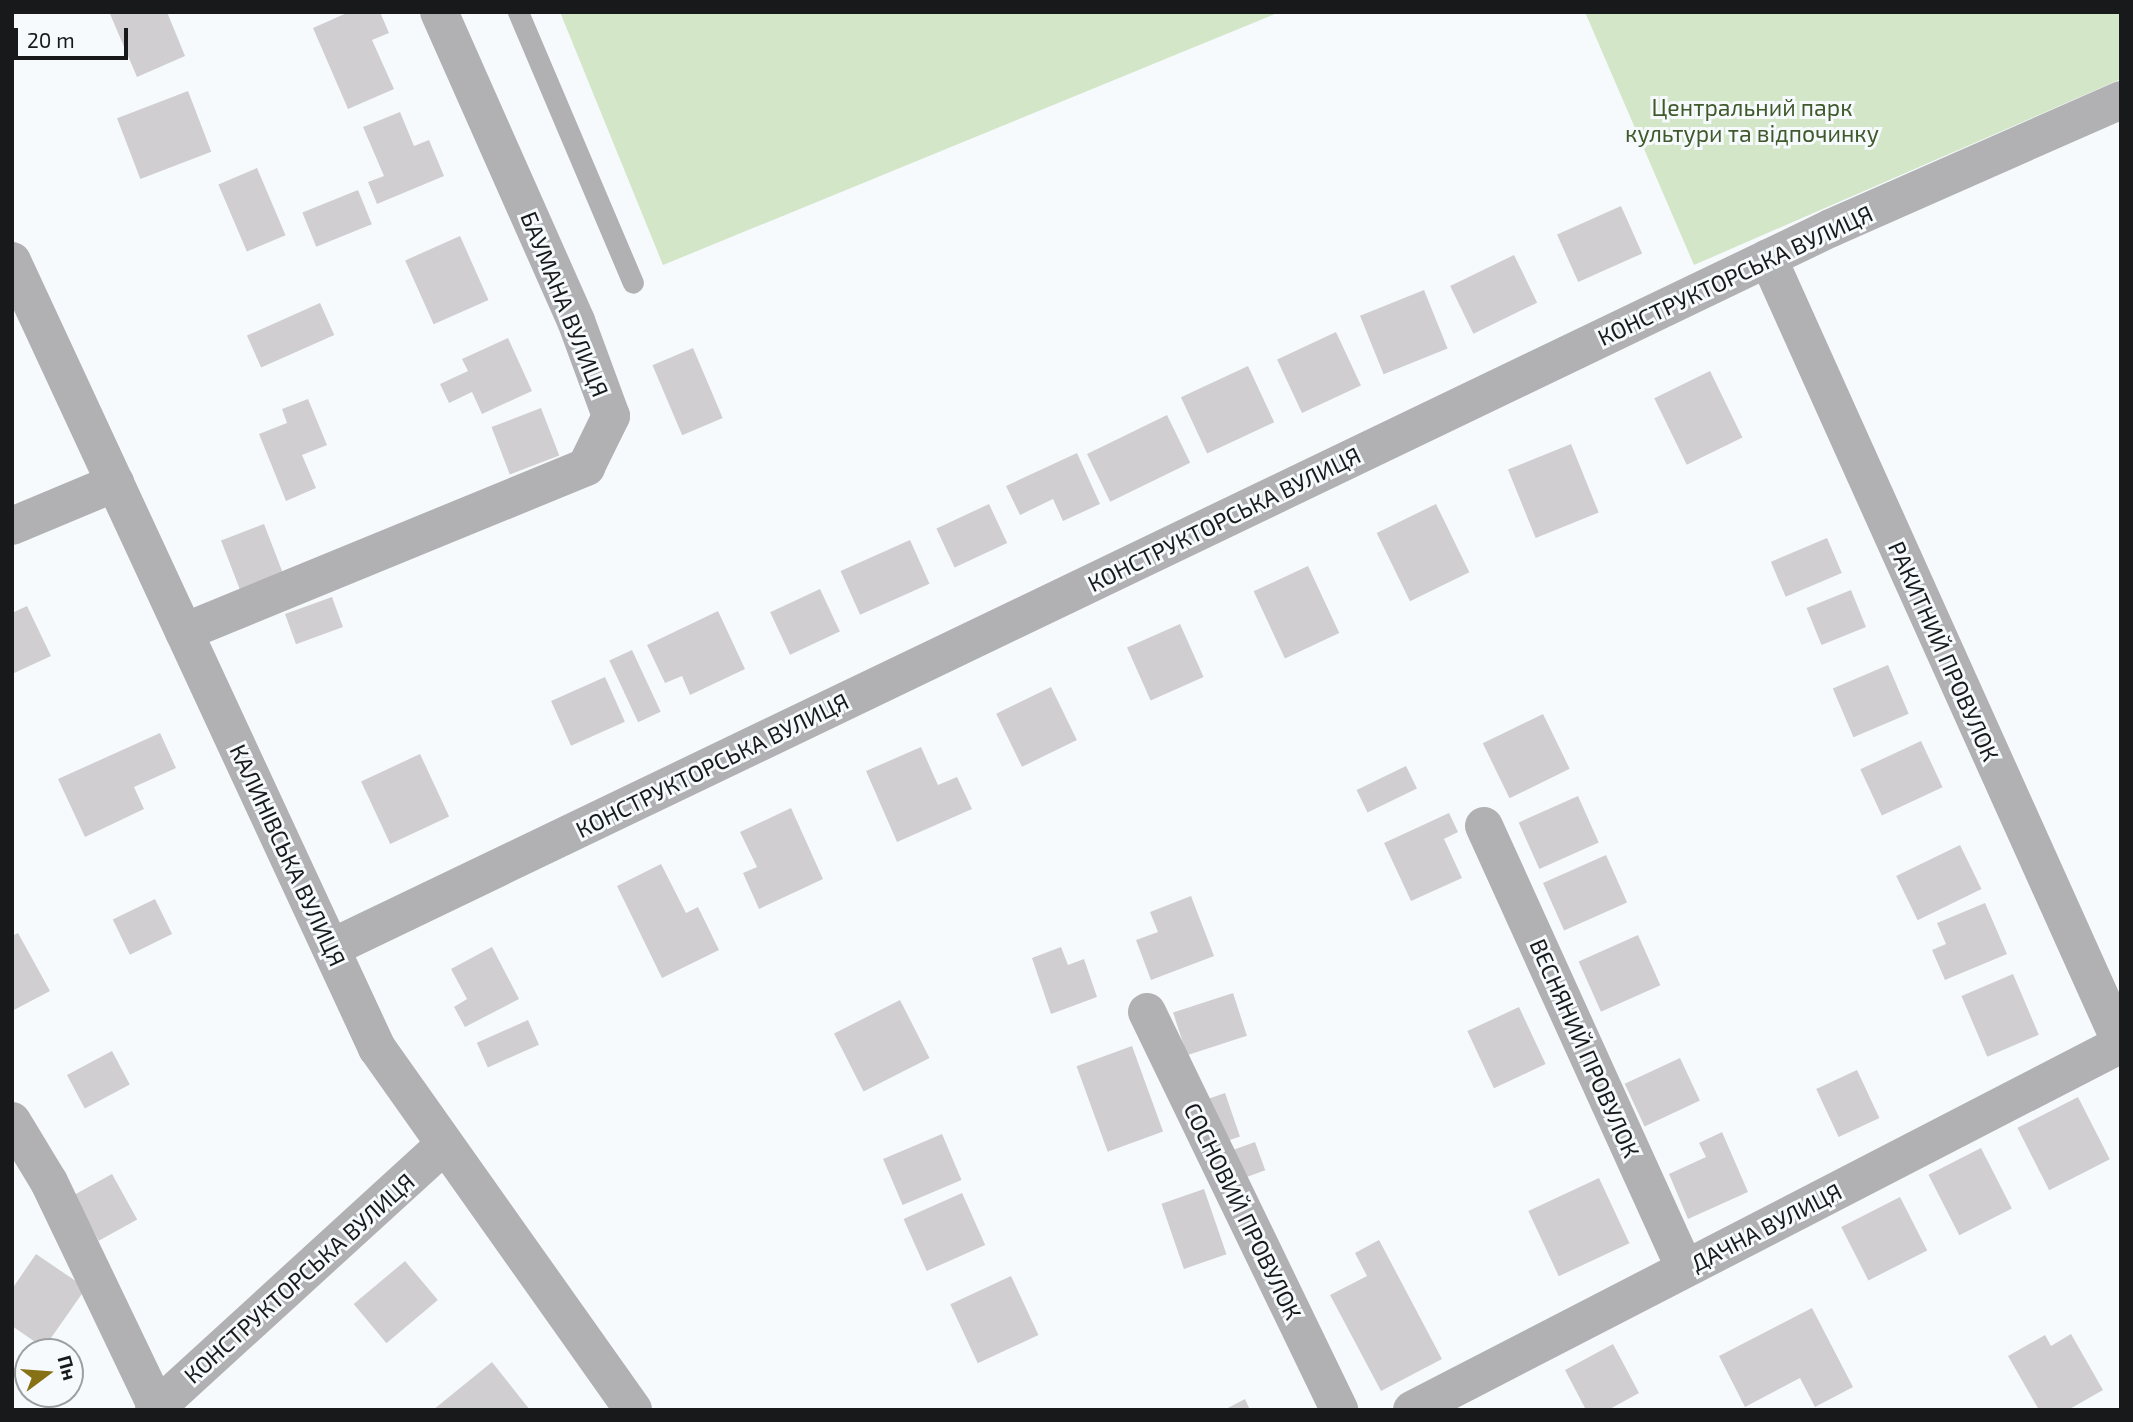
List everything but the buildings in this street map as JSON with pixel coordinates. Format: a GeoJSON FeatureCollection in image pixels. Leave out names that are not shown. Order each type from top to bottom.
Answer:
{"type":"FeatureCollection","features":[{"type":"Feature","properties":{"kind":"street","name":"БАУМАНА ВУЛИЦЯ"},"geometry":{"type":"LineString","coordinates":[[184,632],[586,467],[611,416],[576,321],[439,12]]}},
{"type":"Feature","properties":{"kind":"street","name":"КОНСТРУКТОРСЬКА ВУЛИЦЯ"},"geometry":{"type":"LineString","coordinates":[[331,948],[1768,258],[2121,100]]}},
{"type":"Feature","properties":{"kind":"street","name":"РАКИТНИЙ ПРОВУЛОК"},"geometry":{"type":"LineString","coordinates":[[1768,258],[2121,1043]]}},
{"type":"Feature","properties":{"kind":"street","name":"КАЛИНІВСЬКА ВУЛИЦЯ"},"geometry":{"type":"LineString","coordinates":[[12,261],[377,1048],[443,1146],[633,1410]]}},
{"type":"Feature","properties":{"kind":"street"},"geometry":{"type":"LineString","coordinates":[[12,526],[115,482]]}},
{"type":"Feature","properties":{"kind":"street","name":"ВЕСНЯНИЙ ПРОВУЛОК"},"geometry":{"type":"LineString","coordinates":[[1484,826],[1685,1269]]}},
{"type":"Feature","properties":{"kind":"street","name":"СОСНОВИЙ ПРОВУЛОК"},"geometry":{"type":"LineString","coordinates":[[1147,1012],[1339,1410]]}},
{"type":"Feature","properties":{"kind":"street","name":"ДАЧНА ВУЛИЦЯ"},"geometry":{"type":"LineString","coordinates":[[1412,1410],[2121,1043]]}},
{"type":"Feature","properties":{"kind":"street"},"geometry":{"type":"LineString","coordinates":[[12,1121],[49,1182],[156,1408]]}},
{"type":"Feature","properties":{"kind":"street","name":"КОНСТРУКТОРСЬКА ВУЛИЦЯ"},"geometry":{"type":"LineString","coordinates":[[156,1408],[443,1146]]}},
{"type":"Feature","properties":{"kind":"lane"},"geometry":{"type":"LineString","coordinates":[[518,12],[633,283]]}},
{"type":"Feature","properties":{"kind":"green space"},"geometry":{"type":"Polygon","coordinates":[[[560,12],[1280,12],[663,265],[560,12]]]}},
{"type":"Feature","properties":{"kind":"green space","name":"Центральний парк культури та відпочинку"},"geometry":{"type":"Polygon","coordinates":[[[1585,12],[2121,12],[2121,79],[1694,265],[1585,12]]]}}]}
